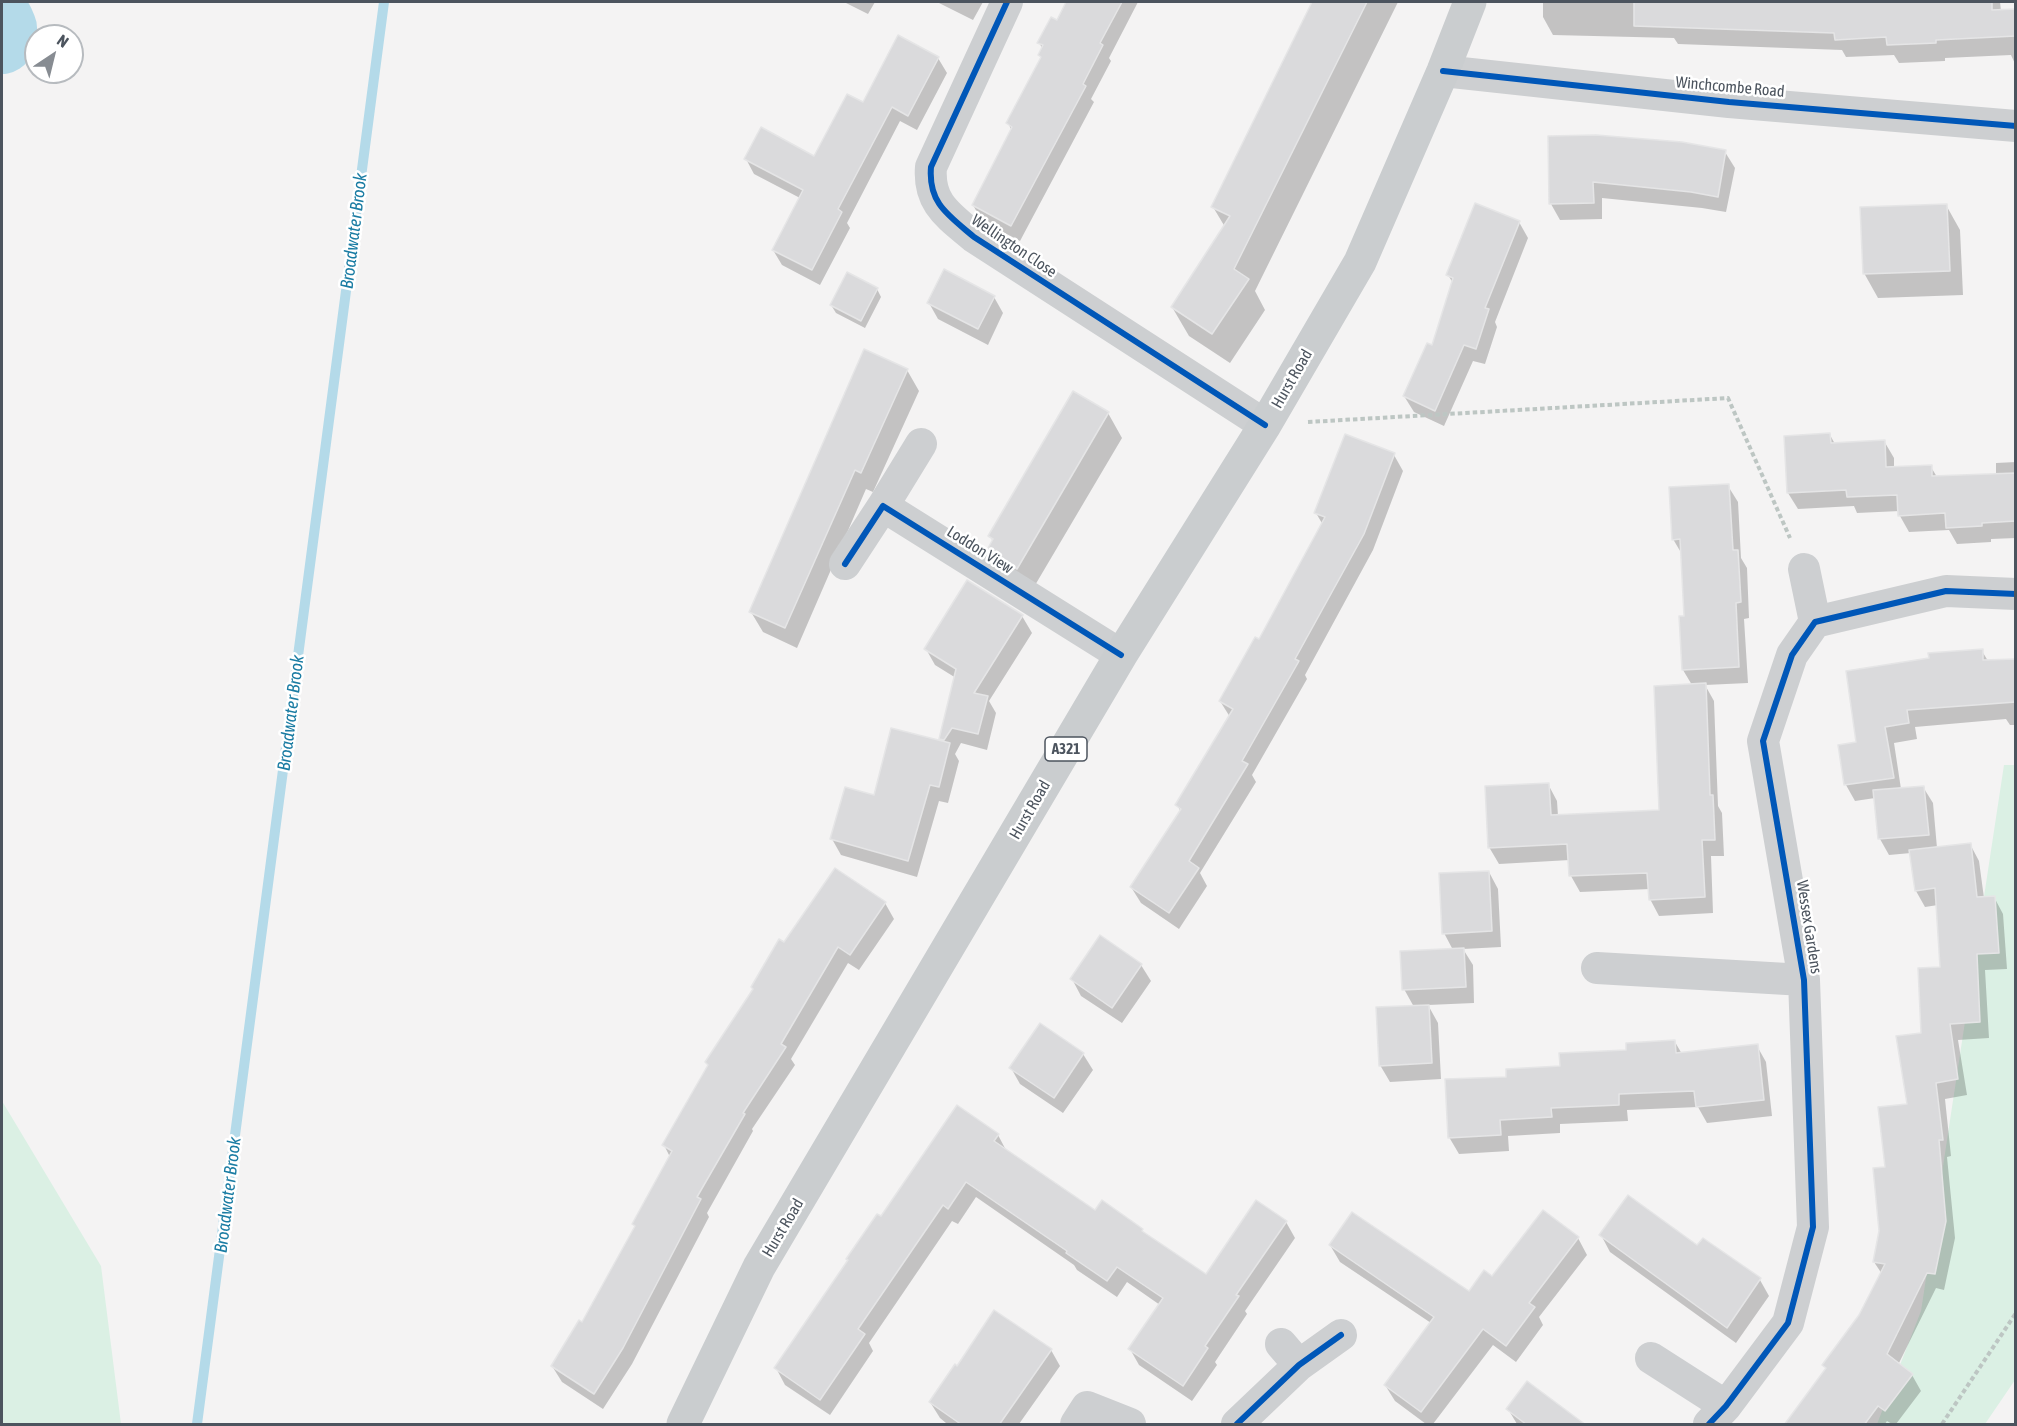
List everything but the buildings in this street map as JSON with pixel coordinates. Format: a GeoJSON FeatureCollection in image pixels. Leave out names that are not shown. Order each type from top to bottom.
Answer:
{"type":"FeatureCollection","features":[{"type":"Feature","properties":{"kind":"main road","name":"Hurst Road"},"geometry":{"type":"LineString","coordinates":[[683,1425],[759,1267],[1121,655],[1266,425],[1360,262],[1443,71],[1470,2]]}},
{"type":"Feature","properties":{"kind":"street","name":"Wellington Close"},"geometry":{"type":"LineString","coordinates":[[1007,2],[931,167],[929,183],[936,202],[974,237],[1266,425]]}},
{"type":"Feature","properties":{"kind":"street","name":"Winchcombe Road"},"geometry":{"type":"LineString","coordinates":[[1443,71],[1729,102],[2016,126]]}},
{"type":"Feature","properties":{"kind":"street"},"geometry":{"type":"LineString","coordinates":[[845,564],[921,444]]}},
{"type":"Feature","properties":{"kind":"street","name":"Loddon View"},"geometry":{"type":"LineString","coordinates":[[883,506],[1121,655]]}},
{"type":"Feature","properties":{"kind":"street"},"geometry":{"type":"LineString","coordinates":[[1803,569],[1815,622],[1946,591],[2016,594]]}},
{"type":"Feature","properties":{"kind":"street","name":"Wessex Gardens"},"geometry":{"type":"LineString","coordinates":[[1651,1358],[1718,1415],[1788,1323],[1812,1227],[1804,980],[1763,741],[1792,655],[1815,622]]}},
{"type":"Feature","properties":{"kind":"street"},"geometry":{"type":"LineString","coordinates":[[1597,968],[1804,980]]}},
{"type":"Feature","properties":{"kind":"street"},"geometry":{"type":"LineString","coordinates":[[1237,1425],[1290,1354],[1341,1335]]}},
{"type":"Feature","properties":{"kind":"street"},"geometry":{"type":"LineString","coordinates":[[1076,1425],[1087,1407],[1130,1425]]}},
{"type":"Feature","properties":{"kind":"path"},"geometry":{"type":"LineString","coordinates":[[1266,425],[1728,398],[1803,569]]}},
{"type":"Feature","properties":{"kind":"path"},"geometry":{"type":"LineString","coordinates":[[1942,1425],[2016,1313]]}},
{"type":"Feature","properties":{"kind":"green space"},"geometry":{"type":"Polygon","coordinates":[[[2004,765],[2015,765],[2015,1380],[1985,1424],[1877,1424],[1921,1311],[2004,765]]]}},
{"type":"Feature","properties":{"kind":"green space"},"geometry":{"type":"Polygon","coordinates":[[[2,1101],[101,1266],[121,1424],[2,1424],[2,1101]]]}},
{"type":"Feature","properties":{"kind":"waterway","name":"Broadwater Brook"},"geometry":{"type":"LineString","coordinates":[[197,1424],[384,2]]}},
{"type":"Feature","properties":{"kind":"waterway"},"geometry":{"type":"LineString","coordinates":[[2,21],[5,28],[2,42]]}},
{"type":"Feature","properties":{"kind":"cycle path"},"geometry":{"type":"LineString","coordinates":[[1007,2],[931,167],[931,179],[936,199],[948,215],[974,237],[1265,425]]}},
{"type":"Feature","properties":{"kind":"cycle path"},"geometry":{"type":"LineString","coordinates":[[1443,71],[1729,102],[2016,126]]}},
{"type":"Feature","properties":{"kind":"cycle path"},"geometry":{"type":"LineString","coordinates":[[845,564],[883,506],[1121,655]]}},
{"type":"Feature","properties":{"kind":"cycle path"},"geometry":{"type":"LineString","coordinates":[[1709,1424],[1726,1406],[1788,1323],[1813,1227],[1804,980],[1763,741],[1792,655],[1815,622],[1946,591],[2016,594]]}},
{"type":"Feature","properties":{"kind":"cycle path"},"geometry":{"type":"LineString","coordinates":[[1237,1424],[1299,1365],[1341,1335]]}}]}
